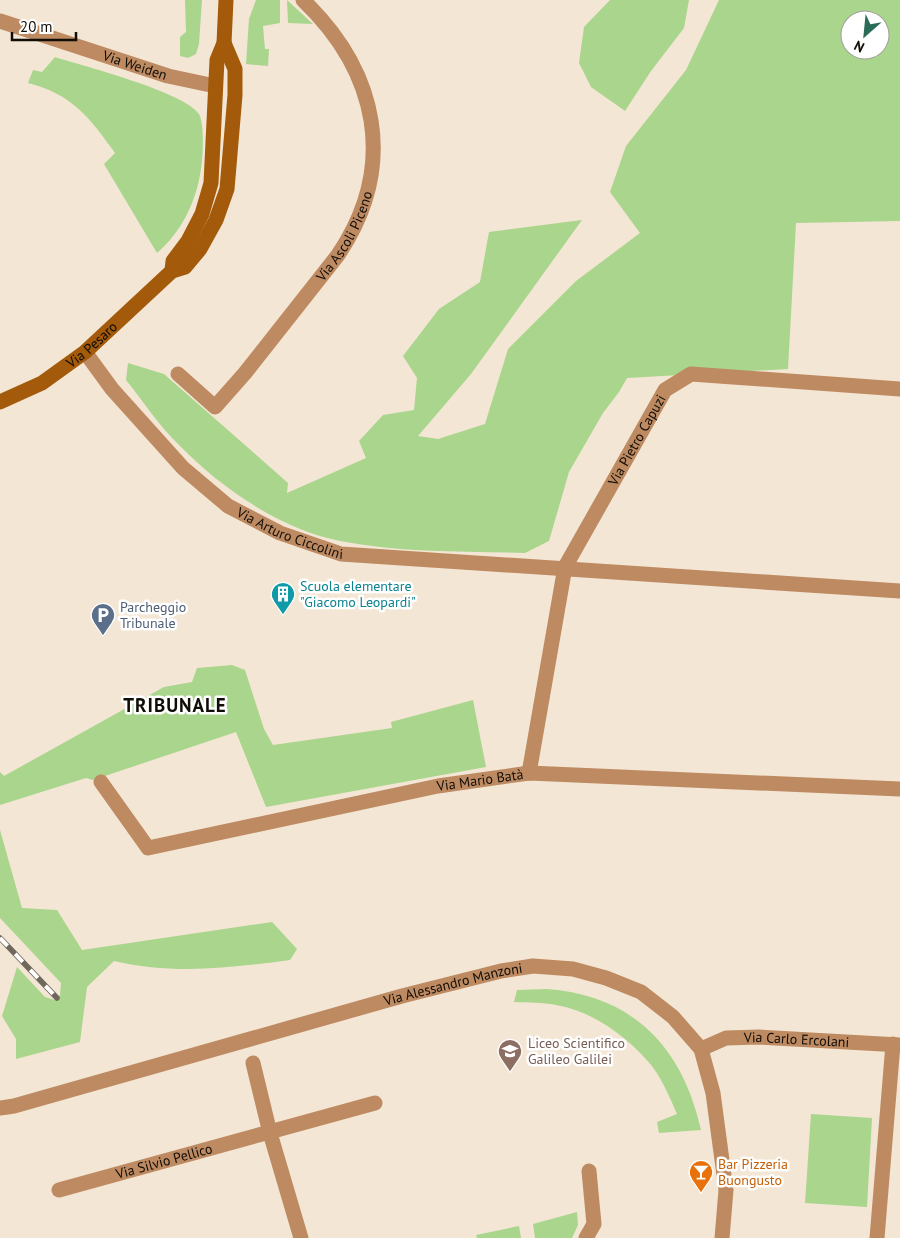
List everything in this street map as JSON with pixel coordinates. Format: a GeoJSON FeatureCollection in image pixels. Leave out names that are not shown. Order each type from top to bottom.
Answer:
{"type":"FeatureCollection","features":[{"type":"Feature","properties":{"kind":"street","name":"Via Pesaro"},"geometry":{"type":"LineString","coordinates":[[172,271],[173,261],[188,241],[202,214],[211,183],[217,60],[224,43],[226,0]]}},
{"type":"Feature","properties":{"kind":"street","name":"Via Ascoli Piceno"},"geometry":{"type":"LineString","coordinates":[[178,374],[215,407],[246,373],[338,256],[352,235],[363,210],[373,172],[374,148],[365,90],[338,41],[303,0]]}},
{"type":"Feature","properties":{"kind":"street","name":"Via Weiden"},"geometry":{"type":"LineString","coordinates":[[0,22],[168,76],[215,86]]}},
{"type":"Feature","properties":{"kind":"street","name":"Via Pesaro"},"geometry":{"type":"LineString","coordinates":[[0,402],[42,383],[85,352],[172,271],[185,266],[200,249],[216,220],[227,189],[235,95],[235,69],[224,43]]}},
{"type":"Feature","properties":{"kind":"street","name":"Via Pesaro"},"geometry":{"type":"LineString","coordinates":[[215,86],[224,92],[226,104],[222,184],[227,189]]}},
{"type":"Feature","properties":{"kind":"street","name":"Via Arturo Ciccolini"},"geometry":{"type":"LineString","coordinates":[[85,352],[112,389],[183,468],[228,506],[272,530],[342,554],[565,568]]}},
{"type":"Feature","properties":{"kind":"street","name":"Via Pietro Capuzi"},"geometry":{"type":"LineString","coordinates":[[529,773],[565,568],[665,390],[691,374],[900,389]]}},
{"type":"Feature","properties":{"kind":"street"},"geometry":{"type":"LineString","coordinates":[[565,568],[900,591]]}},
{"type":"Feature","properties":{"kind":"street","name":"Via Mario Batà"},"geometry":{"type":"LineString","coordinates":[[101,782],[148,848],[418,789],[529,773],[900,789]]}},
{"type":"Feature","properties":{"kind":"street","name":"Via Alessandro Manzoni"},"geometry":{"type":"LineString","coordinates":[[0,1115],[7,1107],[402,996],[532,966],[573,969],[606,978],[641,992],[673,1017],[701,1049],[713,1093],[726,1190],[722,1238]]}},
{"type":"Feature","properties":{"kind":"street","name":"Via Carlo Ercolani"},"geometry":{"type":"LineString","coordinates":[[701,1049],[726,1038],[759,1037],[897,1044],[877,1238]]}},
{"type":"Feature","properties":{"kind":"street"},"geometry":{"type":"LineString","coordinates":[[253,1063],[270,1133],[301,1238]]}},
{"type":"Feature","properties":{"kind":"street","name":"Via Silvio Pellico"},"geometry":{"type":"LineString","coordinates":[[59,1190],[375,1103]]}},
{"type":"Feature","properties":{"kind":"street"},"geometry":{"type":"LineString","coordinates":[[586,1238],[594,1224],[589,1172]]}},
{"type":"Feature","properties":{"kind":"green space"},"geometry":{"type":"Polygon","coordinates":[[[185,0],[202,0],[199,44],[196,54],[188,58],[180,56],[180,37],[186,32],[185,0]]]}},
{"type":"Feature","properties":{"kind":"green space"},"geometry":{"type":"Polygon","coordinates":[[[256,0],[280,0],[280,23],[263,26],[265,49],[269,49],[268,66],[246,64],[249,19],[256,0]]]}},
{"type":"Feature","properties":{"kind":"green space"},"geometry":{"type":"Polygon","coordinates":[[[287,0],[313,24],[288,23],[287,0]]]}},
{"type":"Feature","properties":{"kind":"green space"},"geometry":{"type":"Polygon","coordinates":[[[610,0],[689,0],[684,28],[651,71],[625,111],[591,87],[579,63],[584,27],[610,0]]]}},
{"type":"Feature","properties":{"kind":"green space"},"geometry":{"type":"Polygon","coordinates":[[[719,0],[900,0],[900,221],[796,223],[788,369],[627,378],[603,413],[569,472],[549,541],[525,553],[386,548],[340,541],[295,527],[253,505],[213,476],[172,438],[126,380],[128,363],[164,374],[288,483],[287,493],[366,458],[359,441],[383,415],[414,410],[417,378],[403,356],[439,309],[480,282],[489,232],[582,220],[471,374],[418,436],[438,439],[485,424],[508,349],[576,281],[640,233],[610,192],[626,146],[686,70],[719,0]]]}},
{"type":"Feature","properties":{"kind":"green space"},"geometry":{"type":"Polygon","coordinates":[[[55,57],[154,89],[174,97],[190,106],[199,114],[203,135],[203,153],[194,197],[180,227],[157,253],[104,164],[115,153],[106,140],[79,109],[57,94],[28,83],[33,70],[42,72],[55,57]]]}},
{"type":"Feature","properties":{"kind":"green space"},"geometry":{"type":"Polygon","coordinates":[[[232,665],[245,670],[264,729],[273,745],[392,728],[391,722],[473,700],[486,767],[266,807],[236,732],[93,780],[86,778],[0,805],[0,772],[4,776],[164,687],[192,682],[197,668],[232,665]]]}},
{"type":"Feature","properties":{"kind":"green space"},"geometry":{"type":"Polygon","coordinates":[[[0,830],[22,908],[57,910],[82,950],[272,922],[297,949],[290,960],[224,968],[158,968],[114,961],[87,987],[80,1042],[16,1059],[16,1039],[2,1016],[17,967],[45,997],[55,1000],[60,995],[61,983],[0,918],[0,830]]]}},
{"type":"Feature","properties":{"kind":"green space"},"geometry":{"type":"Polygon","coordinates":[[[547,989],[578,993],[605,1002],[629,1015],[649,1031],[667,1051],[681,1074],[693,1101],[701,1130],[659,1133],[657,1122],[677,1114],[669,1096],[652,1066],[632,1045],[609,1027],[570,1008],[546,1003],[514,1002],[517,990],[547,989]]]}},
{"type":"Feature","properties":{"kind":"green space"},"geometry":{"type":"Polygon","coordinates":[[[811,1114],[872,1118],[867,1207],[805,1203],[811,1114]]]}},
{"type":"Feature","properties":{"kind":"green space"},"geometry":{"type":"Polygon","coordinates":[[[577,1212],[578,1225],[572,1238],[535,1238],[533,1224],[577,1212]]]}},
{"type":"Feature","properties":{"kind":"green space"},"geometry":{"type":"Polygon","coordinates":[[[519,1226],[521,1238],[477,1238],[476,1235],[519,1226]]]}},
{"type":"Feature","properties":{"kind":"railway"},"geometry":{"type":"LineString","coordinates":[[0,938],[57,998]]}},
{"type":"Feature","properties":{"kind":"place","name":"Scuola elementare \"Giacomo Leopardi\""},"geometry":{"type":"Point","coordinates":[283,615]}},
{"type":"Feature","properties":{"kind":"place","name":"Parcheggio Tribunale"},"geometry":{"type":"Point","coordinates":[103,636]}},
{"type":"Feature","properties":{"kind":"place","name":"Liceo Scientifico Galileo Galilei"},"geometry":{"type":"Point","coordinates":[510,1072]}},
{"type":"Feature","properties":{"kind":"place","name":"Bar Pizzeria Buongusto"},"geometry":{"type":"Point","coordinates":[701,1193]}},
{"type":"Feature","properties":{"kind":"district","name":"TRIBUNALE"},"geometry":{"type":"Point","coordinates":[175,705]}}]}
